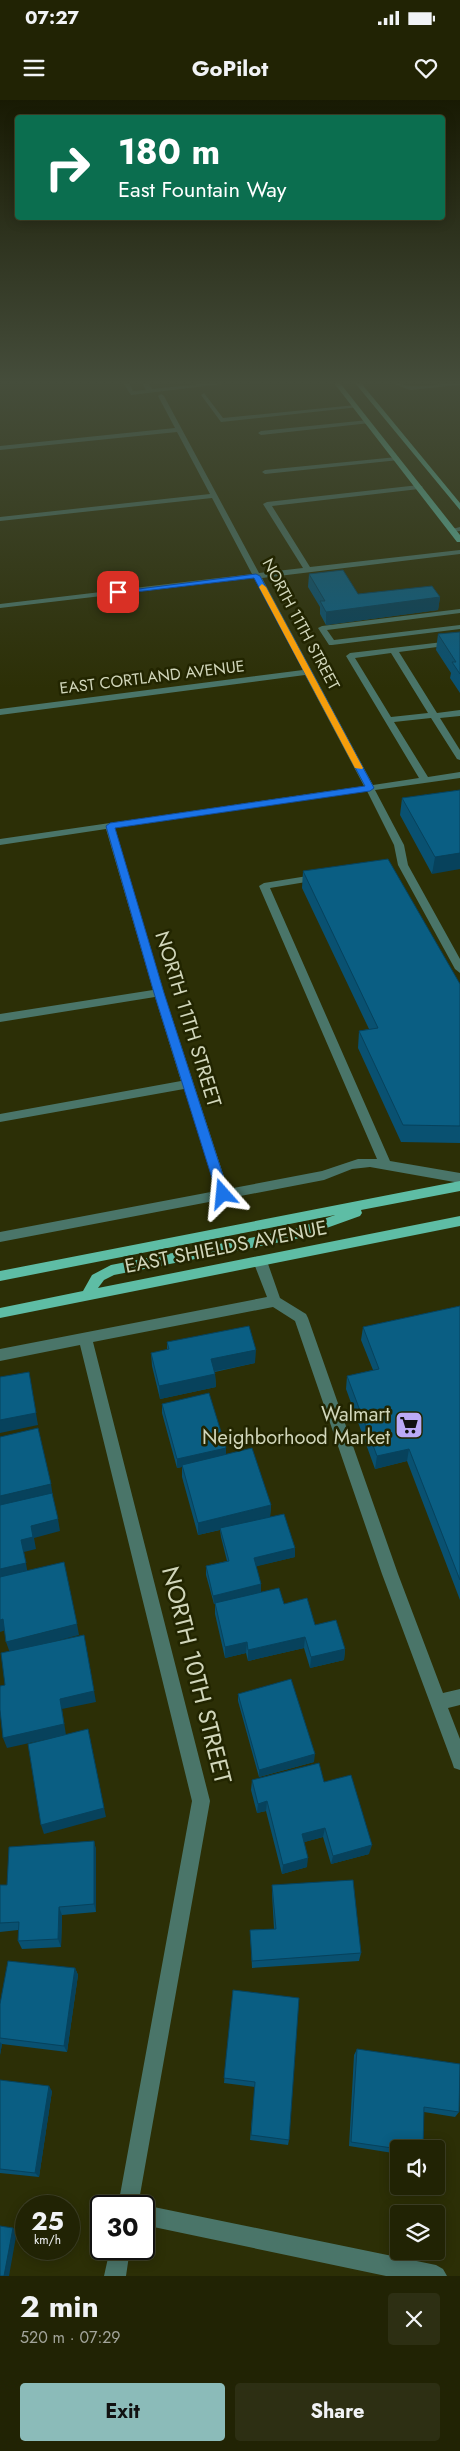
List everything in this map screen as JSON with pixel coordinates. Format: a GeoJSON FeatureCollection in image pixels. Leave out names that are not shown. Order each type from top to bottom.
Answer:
{"type":"FeatureCollection","features":[{"type":"Feature","properties":{"kind":"main road"},"geometry":{"type":"LineString","coordinates":[[417,485],[456,530],[460,540]]}},
{"type":"Feature","properties":{"kind":"main road"},"geometry":{"type":"LineString","coordinates":[[441,485],[460,508]]}},
{"type":"Feature","properties":{"kind":"main road","name":"EAST SHIELDS AVENUE"},"geometry":{"type":"LineString","coordinates":[[0,1276],[460,1186]]}},
{"type":"Feature","properties":{"kind":"main road"},"geometry":{"type":"LineString","coordinates":[[89,1294],[91,1284],[99,1276],[111,1270],[296,1234],[399,1198]]}},
{"type":"Feature","properties":{"kind":"main road","name":"EAST SHIELDS AVENUE"},"geometry":{"type":"LineString","coordinates":[[0,1313],[460,1221]]}},
{"type":"Feature","properties":{"kind":"street","name":"NORTH 11TH STREET"},"geometry":{"type":"LineString","coordinates":[[208,485],[370,788],[373,800],[403,854],[398,865],[460,969]]}},
{"type":"Feature","properties":{"kind":"street"},"geometry":{"type":"LineString","coordinates":[[308,570],[267,504],[419,487]]}},
{"type":"Feature","properties":{"kind":"street"},"geometry":{"type":"LineString","coordinates":[[0,519],[214,496]]}},
{"type":"Feature","properties":{"kind":"street"},"geometry":{"type":"LineString","coordinates":[[0,606],[460,552]]}},
{"type":"Feature","properties":{"kind":"street"},"geometry":{"type":"LineString","coordinates":[[460,611],[322,628],[332,643],[460,627]]}},
{"type":"Feature","properties":{"kind":"street"},"geometry":{"type":"LineString","coordinates":[[425,780],[350,656],[460,642]]}},
{"type":"Feature","properties":{"kind":"street"},"geometry":{"type":"LineString","coordinates":[[393,650],[460,757]]}},
{"type":"Feature","properties":{"kind":"street","name":"EAST CORTLAND AVENUE"},"geometry":{"type":"LineString","coordinates":[[0,712],[308,672]]}},
{"type":"Feature","properties":{"kind":"street"},"geometry":{"type":"LineString","coordinates":[[389,720],[460,714]]}},
{"type":"Feature","properties":{"kind":"street"},"geometry":{"type":"LineString","coordinates":[[0,842],[460,775]]}},
{"type":"Feature","properties":{"kind":"street","name":"NORTH 11TH STREET"},"geometry":{"type":"LineString","coordinates":[[110,826],[159,993],[223,1194]]}},
{"type":"Feature","properties":{"kind":"street"},"geometry":{"type":"LineString","coordinates":[[329,876],[264,886],[385,1164]]}},
{"type":"Feature","properties":{"kind":"street"},"geometry":{"type":"LineString","coordinates":[[0,1018],[159,993]]}},
{"type":"Feature","properties":{"kind":"street"},"geometry":{"type":"LineString","coordinates":[[0,1118],[188,1084]]}},
{"type":"Feature","properties":{"kind":"street"},"geometry":{"type":"LineString","coordinates":[[0,1237],[324,1175],[346,1165],[360,1162],[385,1164],[460,1178]]}},
{"type":"Feature","properties":{"kind":"street"},"geometry":{"type":"LineString","coordinates":[[260,1261],[275,1300],[301,1318],[460,1762]]}},
{"type":"Feature","properties":{"kind":"street"},"geometry":{"type":"LineString","coordinates":[[0,1354],[275,1300]]}},
{"type":"Feature","properties":{"kind":"street","name":"NORTH 10TH STREET"},"geometry":{"type":"LineString","coordinates":[[86,1337],[201,1801],[130,2195]]}},
{"type":"Feature","properties":{"kind":"street"},"geometry":{"type":"LineString","coordinates":[[438,1703],[460,1698]]}},
{"type":"Feature","properties":{"kind":"street"},"geometry":{"type":"LineString","coordinates":[[155,2217],[436,2276]]}},
{"type":"Feature","properties":{"kind":"street"},"geometry":{"type":"LineString","coordinates":[[115,2276],[118,2260]]}},
{"type":"Feature","properties":{"kind":"building"},"geometry":{"type":"Polygon","coordinates":[[[343,570],[358,594],[432,586],[440,597],[326,612],[320,601],[325,601],[309,574],[343,570]]]}},
{"type":"Feature","properties":{"kind":"building"},"geometry":{"type":"Polygon","coordinates":[[[460,632],[460,674],[452,662],[456,662],[438,634],[460,632]]]}},
{"type":"Feature","properties":{"kind":"building"},"geometry":{"type":"Polygon","coordinates":[[[460,790],[460,853],[435,857],[402,798],[460,790]]]}},
{"type":"Feature","properties":{"kind":"building"},"geometry":{"type":"Polygon","coordinates":[[[388,859],[460,984],[460,1126],[403,1125],[359,1031],[378,1028],[303,871],[388,859]]]}},
{"type":"Feature","properties":{"kind":"building","name":"Walmart Neighborhood Market"},"geometry":{"type":"Polygon","coordinates":[[[460,1306],[460,1580],[409,1449],[377,1456],[347,1376],[379,1369],[363,1327],[460,1306]]]}},
{"type":"Feature","properties":{"kind":"building"},"geometry":{"type":"Polygon","coordinates":[[[249,1326],[256,1350],[211,1359],[215,1374],[159,1386],[151,1353],[169,1349],[167,1342],[249,1326]]]}},
{"type":"Feature","properties":{"kind":"building"},"geometry":{"type":"Polygon","coordinates":[[[29,1372],[36,1413],[0,1420],[0,1377],[29,1372]]]}},
{"type":"Feature","properties":{"kind":"building"},"geometry":{"type":"Polygon","coordinates":[[[209,1393],[226,1448],[177,1459],[162,1404],[209,1393]]]}},
{"type":"Feature","properties":{"kind":"building"},"geometry":{"type":"Polygon","coordinates":[[[38,1428],[51,1484],[0,1496],[0,1437],[38,1428]]]}},
{"type":"Feature","properties":{"kind":"building"},"geometry":{"type":"Polygon","coordinates":[[[252,1448],[271,1505],[198,1523],[182,1465],[252,1448]]]}},
{"type":"Feature","properties":{"kind":"building"},"geometry":{"type":"Polygon","coordinates":[[[52,1493],[58,1519],[31,1526],[33,1537],[21,1540],[26,1563],[0,1569],[0,1505],[52,1493]]]}},
{"type":"Feature","properties":{"kind":"building"},"geometry":{"type":"Polygon","coordinates":[[[284,1514],[295,1548],[254,1558],[261,1584],[213,1596],[206,1566],[229,1561],[220,1528],[284,1514]]]}},
{"type":"Feature","properties":{"kind":"building"},"geometry":{"type":"Polygon","coordinates":[[[64,1562],[77,1624],[6,1642],[3,1619],[0,1620],[0,1577],[64,1562]]]}},
{"type":"Feature","properties":{"kind":"building"},"geometry":{"type":"Polygon","coordinates":[[[279,1588],[284,1604],[307,1598],[315,1625],[336,1620],[345,1649],[311,1657],[305,1637],[248,1650],[247,1642],[225,1647],[215,1603],[279,1588]]]}},
{"type":"Feature","properties":{"kind":"building"},"geometry":{"type":"Polygon","coordinates":[[[84,1635],[94,1691],[60,1699],[64,1724],[3,1738],[0,1686],[5,1685],[1,1653],[84,1635]]]}},
{"type":"Feature","properties":{"kind":"building"},"geometry":{"type":"Polygon","coordinates":[[[291,1679],[315,1754],[259,1770],[238,1694],[291,1679]]]}},
{"type":"Feature","properties":{"kind":"building"},"geometry":{"type":"Polygon","coordinates":[[[88,1729],[104,1808],[41,1825],[28,1744],[88,1729]]]}},
{"type":"Feature","properties":{"kind":"building"},"geometry":{"type":"Polygon","coordinates":[[[319,1763],[324,1782],[351,1775],[372,1845],[333,1856],[325,1828],[302,1834],[308,1858],[283,1865],[267,1801],[258,1804],[252,1780],[319,1763]]]}},
{"type":"Feature","properties":{"kind":"building"},"geometry":{"type":"Polygon","coordinates":[[[94,1841],[94,1904],[59,1907],[58,1939],[18,1941],[19,1922],[0,1923],[0,1885],[7,1885],[9,1847],[94,1841]]]}},
{"type":"Feature","properties":{"kind":"building"},"geometry":{"type":"Polygon","coordinates":[[[353,1880],[361,1953],[252,1961],[250,1930],[276,1929],[272,1885],[353,1880]]]}},
{"type":"Feature","properties":{"kind":"building"},"geometry":{"type":"Polygon","coordinates":[[[8,1961],[75,1968],[64,2046],[0,2038],[0,2004],[8,1961]]]}},
{"type":"Feature","properties":{"kind":"building"},"geometry":{"type":"Polygon","coordinates":[[[233,1990],[299,1998],[289,2140],[251,2135],[255,2082],[224,2078],[233,1990]]]}},
{"type":"Feature","properties":{"kind":"building"},"geometry":{"type":"Polygon","coordinates":[[[357,2049],[460,2064],[459,2112],[424,2107],[423,2140],[390,2140],[390,2148],[351,2142],[357,2049]]]}},
{"type":"Feature","properties":{"kind":"building"},"geometry":{"type":"Polygon","coordinates":[[[0,2080],[49,2086],[35,2173],[0,2169],[0,2080]]]}},
{"type":"Feature","properties":{"kind":"building"},"geometry":{"type":"Polygon","coordinates":[[[0,2226],[13,2228],[4,2276],[0,2276],[0,2226]]]}},
{"type":"Feature","properties":{"kind":"slow traffic"},"geometry":{"type":"LineString","coordinates":[[262,587],[359,768]]}},
{"type":"Feature","properties":{"kind":"place","name":"Walmart Neighborhood Market"},"geometry":{"type":"Point","coordinates":[409,1425]}},
{"type":"Feature","properties":{"kind":"route"},"geometry":{"type":"LineString","coordinates":[[118,592],[256,576],[370,788],[110,826],[159,993],[223,1194]]}}]}
